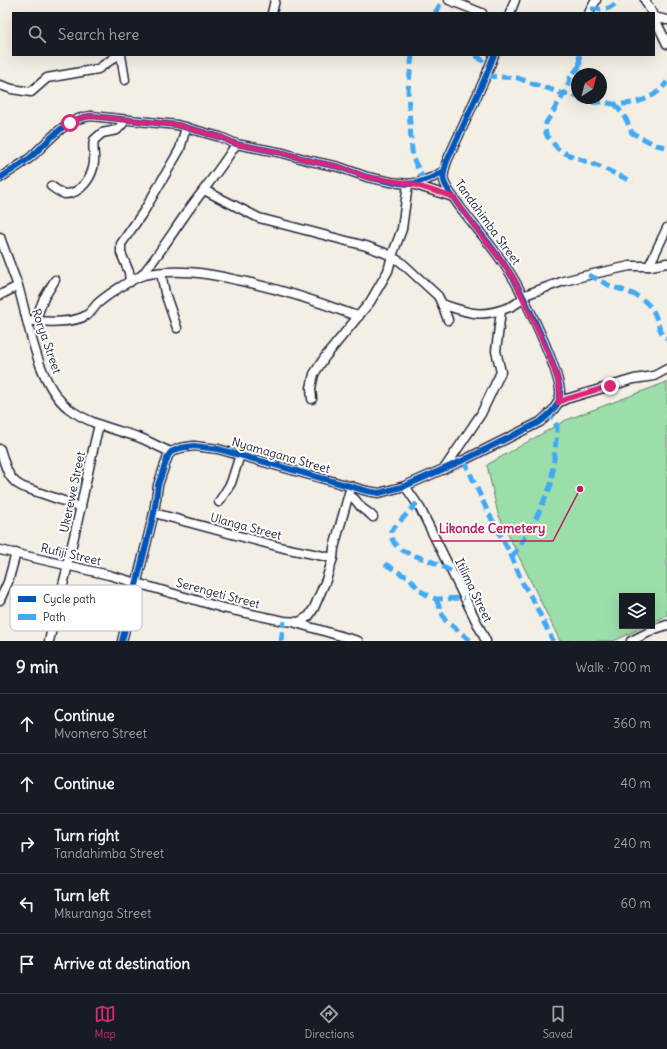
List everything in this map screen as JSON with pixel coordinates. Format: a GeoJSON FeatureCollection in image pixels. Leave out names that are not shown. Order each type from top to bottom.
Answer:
{"type":"FeatureCollection","features":[{"type":"Feature","properties":{"kind":"street"},"geometry":{"type":"LineString","coordinates":[[272,12],[275,0]]}},
{"type":"Feature","properties":{"kind":"street"},"geometry":{"type":"LineString","coordinates":[[449,0],[479,12]]}},
{"type":"Feature","properties":{"kind":"street"},"geometry":{"type":"LineString","coordinates":[[510,12],[515,0]]}},
{"type":"Feature","properties":{"kind":"street"},"geometry":{"type":"LineString","coordinates":[[590,12],[596,0]]}},
{"type":"Feature","properties":{"kind":"street"},"geometry":{"type":"LineString","coordinates":[[645,0],[651,12]]}},
{"type":"Feature","properties":{"kind":"street"},"geometry":{"type":"LineString","coordinates":[[655,17],[667,20]]}},
{"type":"Feature","properties":{"kind":"street"},"geometry":{"type":"LineString","coordinates":[[655,19],[667,44]]}},
{"type":"Feature","properties":{"kind":"street"},"geometry":{"type":"LineString","coordinates":[[0,86],[31,92],[47,78],[98,69],[117,56]]}},
{"type":"Feature","properties":{"kind":"street"},"geometry":{"type":"LineString","coordinates":[[121,56],[125,80]]}},
{"type":"Feature","properties":{"kind":"street","name":"Tandahimba Street"},"geometry":{"type":"LineString","coordinates":[[494,56],[451,152],[444,171],[444,181],[453,197],[509,270],[523,297],[548,353],[558,380],[560,394],[558,403]]}},
{"type":"Feature","properties":{"kind":"street"},"geometry":{"type":"LineString","coordinates":[[0,178],[22,164],[61,129],[76,120],[90,116],[159,122],[186,127],[220,137],[236,144],[283,153],[340,167],[366,177],[410,184],[453,197]]}},
{"type":"Feature","properties":{"kind":"street"},"geometry":{"type":"LineString","coordinates":[[51,186],[65,194],[76,191],[83,185],[92,174],[94,140],[100,134],[117,130],[126,120]]}},
{"type":"Feature","properties":{"kind":"street"},"geometry":{"type":"LineString","coordinates":[[130,282],[129,272],[121,253],[121,246],[125,237],[144,211],[180,149],[186,127]]}},
{"type":"Feature","properties":{"kind":"street"},"geometry":{"type":"LineString","coordinates":[[142,276],[236,144]]}},
{"type":"Feature","properties":{"kind":"street"},"geometry":{"type":"LineString","coordinates":[[410,184],[434,177],[444,171]]}},
{"type":"Feature","properties":{"kind":"street"},"geometry":{"type":"LineString","coordinates":[[312,399],[311,388],[314,374],[325,357],[370,302],[388,271],[402,229],[410,184]]}},
{"type":"Feature","properties":{"kind":"street"},"geometry":{"type":"LineString","coordinates":[[204,190],[259,218],[366,246],[392,256],[401,262],[438,296],[448,320]]}},
{"type":"Feature","properties":{"kind":"street"},"geometry":{"type":"LineString","coordinates":[[649,266],[667,228]]}},
{"type":"Feature","properties":{"kind":"street","name":"Rorya Street"},"geometry":{"type":"LineString","coordinates":[[0,237],[31,320],[37,357],[58,398],[78,414],[99,425],[140,438],[171,452]]}},
{"type":"Feature","properties":{"kind":"street"},"geometry":{"type":"LineString","coordinates":[[442,304],[464,312],[478,314],[492,313],[513,306],[523,297],[564,281],[630,266],[649,266],[667,263]]}},
{"type":"Feature","properties":{"kind":"street"},"geometry":{"type":"LineString","coordinates":[[55,280],[31,320],[42,322],[81,318],[88,314],[99,303],[130,282],[142,276],[181,272],[208,274],[289,292],[359,316]]}},
{"type":"Feature","properties":{"kind":"street"},"geometry":{"type":"LineString","coordinates":[[161,273],[164,294],[177,328]]}},
{"type":"Feature","properties":{"kind":"street"},"geometry":{"type":"LineString","coordinates":[[0,295],[18,286]]}},
{"type":"Feature","properties":{"kind":"street"},"geometry":{"type":"LineString","coordinates":[[444,470],[481,414],[501,372],[496,351],[501,311]]}},
{"type":"Feature","properties":{"kind":"street"},"geometry":{"type":"LineString","coordinates":[[558,403],[566,399],[634,379],[654,376],[667,369]]}},
{"type":"Feature","properties":{"kind":"street","name":"Nyamagana Street"},"geometry":{"type":"LineString","coordinates":[[171,452],[180,448],[194,446],[218,449],[367,491],[379,493],[405,486],[444,470],[540,422],[558,403]]}},
{"type":"Feature","properties":{"kind":"street","name":"Ukerewe Street"},"geometry":{"type":"LineString","coordinates":[[63,585],[99,425]]}},
{"type":"Feature","properties":{"kind":"street"},"geometry":{"type":"LineString","coordinates":[[0,449],[9,475],[16,484],[81,507]]}},
{"type":"Feature","properties":{"kind":"street"},"geometry":{"type":"LineString","coordinates":[[137,583],[154,513],[158,485],[163,468],[171,452]]}},
{"type":"Feature","properties":{"kind":"street"},"geometry":{"type":"LineString","coordinates":[[219,502],[231,483],[240,455]]}},
{"type":"Feature","properties":{"kind":"street"},"geometry":{"type":"LineString","coordinates":[[294,623],[302,621],[309,616],[326,580],[351,486]]}},
{"type":"Feature","properties":{"kind":"street","name":"Itilima Street"},"geometry":{"type":"LineString","coordinates":[[405,486],[420,508],[486,641]]}},
{"type":"Feature","properties":{"kind":"street"},"geometry":{"type":"LineString","coordinates":[[349,495],[356,500],[362,508],[370,512],[373,517]]}},
{"type":"Feature","properties":{"kind":"street","name":"Ulanga Street"},"geometry":{"type":"LineString","coordinates":[[154,513],[284,548],[333,558]]}},
{"type":"Feature","properties":{"kind":"street","name":"Rufiji Street"},"geometry":{"type":"LineString","coordinates":[[0,550],[68,565],[137,583]]}},
{"type":"Feature","properties":{"kind":"street"},"geometry":{"type":"LineString","coordinates":[[0,600],[8,582],[16,553]]}},
{"type":"Feature","properties":{"kind":"street","name":"Serengeti Street"},"geometry":{"type":"LineString","coordinates":[[137,583],[223,608],[294,623],[358,641]]}},
{"type":"Feature","properties":{"kind":"street"},"geometry":{"type":"LineString","coordinates":[[631,641],[656,629],[667,626]]}},
{"type":"Feature","properties":{"kind":"street","name":"Ukerewe Street"},"geometry":{"type":"LineString","coordinates":[[49,641],[52,631]]}},
{"type":"Feature","properties":{"kind":"street"},"geometry":{"type":"LineString","coordinates":[[122,641],[125,631]]}},
{"type":"Feature","properties":{"kind":"green space"},"geometry":{"type":"Polygon","coordinates":[[[667,382],[667,615],[655,621],[655,593],[619,593],[619,629],[639,629],[614,641],[560,641],[498,514],[487,465],[566,420],[667,382]]]}},
{"type":"Feature","properties":{"kind":"marked path"},"geometry":{"type":"LineString","coordinates":[[436,12],[443,0]]}},
{"type":"Feature","properties":{"kind":"marked path"},"geometry":{"type":"LineString","coordinates":[[591,9],[609,8],[618,0]]}},
{"type":"Feature","properties":{"kind":"marked path"},"geometry":{"type":"LineString","coordinates":[[412,56],[408,91],[411,141],[413,158],[424,181]]}},
{"type":"Feature","properties":{"kind":"marked path"},"geometry":{"type":"LineString","coordinates":[[477,56],[490,67]]}},
{"type":"Feature","properties":{"kind":"marked path"},"geometry":{"type":"LineString","coordinates":[[579,56],[580,68]]}},
{"type":"Feature","properties":{"kind":"marked path"},"geometry":{"type":"LineString","coordinates":[[580,65],[570,78],[567,89],[546,123],[545,130],[547,136],[558,149],[567,154],[633,182]]}},
{"type":"Feature","properties":{"kind":"marked path"},"geometry":{"type":"LineString","coordinates":[[486,76],[518,78],[563,94],[571,95]]}},
{"type":"Feature","properties":{"kind":"marked path"},"geometry":{"type":"LineString","coordinates":[[607,103],[622,104],[644,100],[657,93],[667,82]]}},
{"type":"Feature","properties":{"kind":"marked path"},"geometry":{"type":"LineString","coordinates":[[615,104],[626,119],[632,133],[656,145],[667,147]]}},
{"type":"Feature","properties":{"kind":"marked path"},"geometry":{"type":"LineString","coordinates":[[588,275],[608,285],[638,296],[647,303],[654,312],[661,332],[667,339]]}},
{"type":"Feature","properties":{"kind":"marked path"},"geometry":{"type":"LineString","coordinates":[[512,557],[534,523],[551,485],[557,426],[549,414]]}},
{"type":"Feature","properties":{"kind":"marked path"},"geometry":{"type":"LineString","coordinates":[[464,460],[487,510],[512,557],[522,582],[534,602],[553,641]]}},
{"type":"Feature","properties":{"kind":"marked path"},"geometry":{"type":"LineString","coordinates":[[417,503],[391,531],[394,543],[408,553],[451,571]]}},
{"type":"Feature","properties":{"kind":"marked path"},"geometry":{"type":"LineString","coordinates":[[385,564],[409,577],[419,590],[429,596],[436,599],[464,598]]}},
{"type":"Feature","properties":{"kind":"marked path"},"geometry":{"type":"LineString","coordinates":[[436,599],[445,620],[471,641]]}},
{"type":"Feature","properties":{"kind":"marked path"},"geometry":{"type":"LineString","coordinates":[[281,641],[284,621]]}},
{"type":"Feature","properties":{"kind":"cycle path"},"geometry":{"type":"LineString","coordinates":[[136,585],[154,513],[158,485],[168,456],[171,452],[180,448],[194,446],[218,449],[367,491],[379,493],[405,486],[464,460],[540,422],[557,404],[560,396],[555,371],[540,333],[522,295],[503,262],[449,192],[443,178],[447,161],[494,56]]}},
{"type":"Feature","properties":{"kind":"cycle path"},"geometry":{"type":"LineString","coordinates":[[0,178],[31,157],[65,126],[73,121],[91,116],[177,125],[220,137],[236,144],[283,153],[339,167],[367,177],[391,182],[408,184],[416,183],[434,177],[444,171]]}},
{"type":"Feature","properties":{"kind":"cycle path"},"geometry":{"type":"LineString","coordinates":[[122,641],[124,631]]}},
{"type":"Feature","properties":{"kind":"place","name":"Likonde Cemetery"},"geometry":{"type":"Point","coordinates":[580,489]}},
{"type":"Feature","properties":{"kind":"route"},"geometry":{"type":"LineString","coordinates":[[70,123],[86,116],[90,116],[177,125],[208,133],[236,144],[283,153],[340,167],[366,177],[412,184],[453,197],[509,270],[514,279],[536,325],[558,380],[560,387],[560,399],[558,403],[566,399],[610,386]]}}]}
